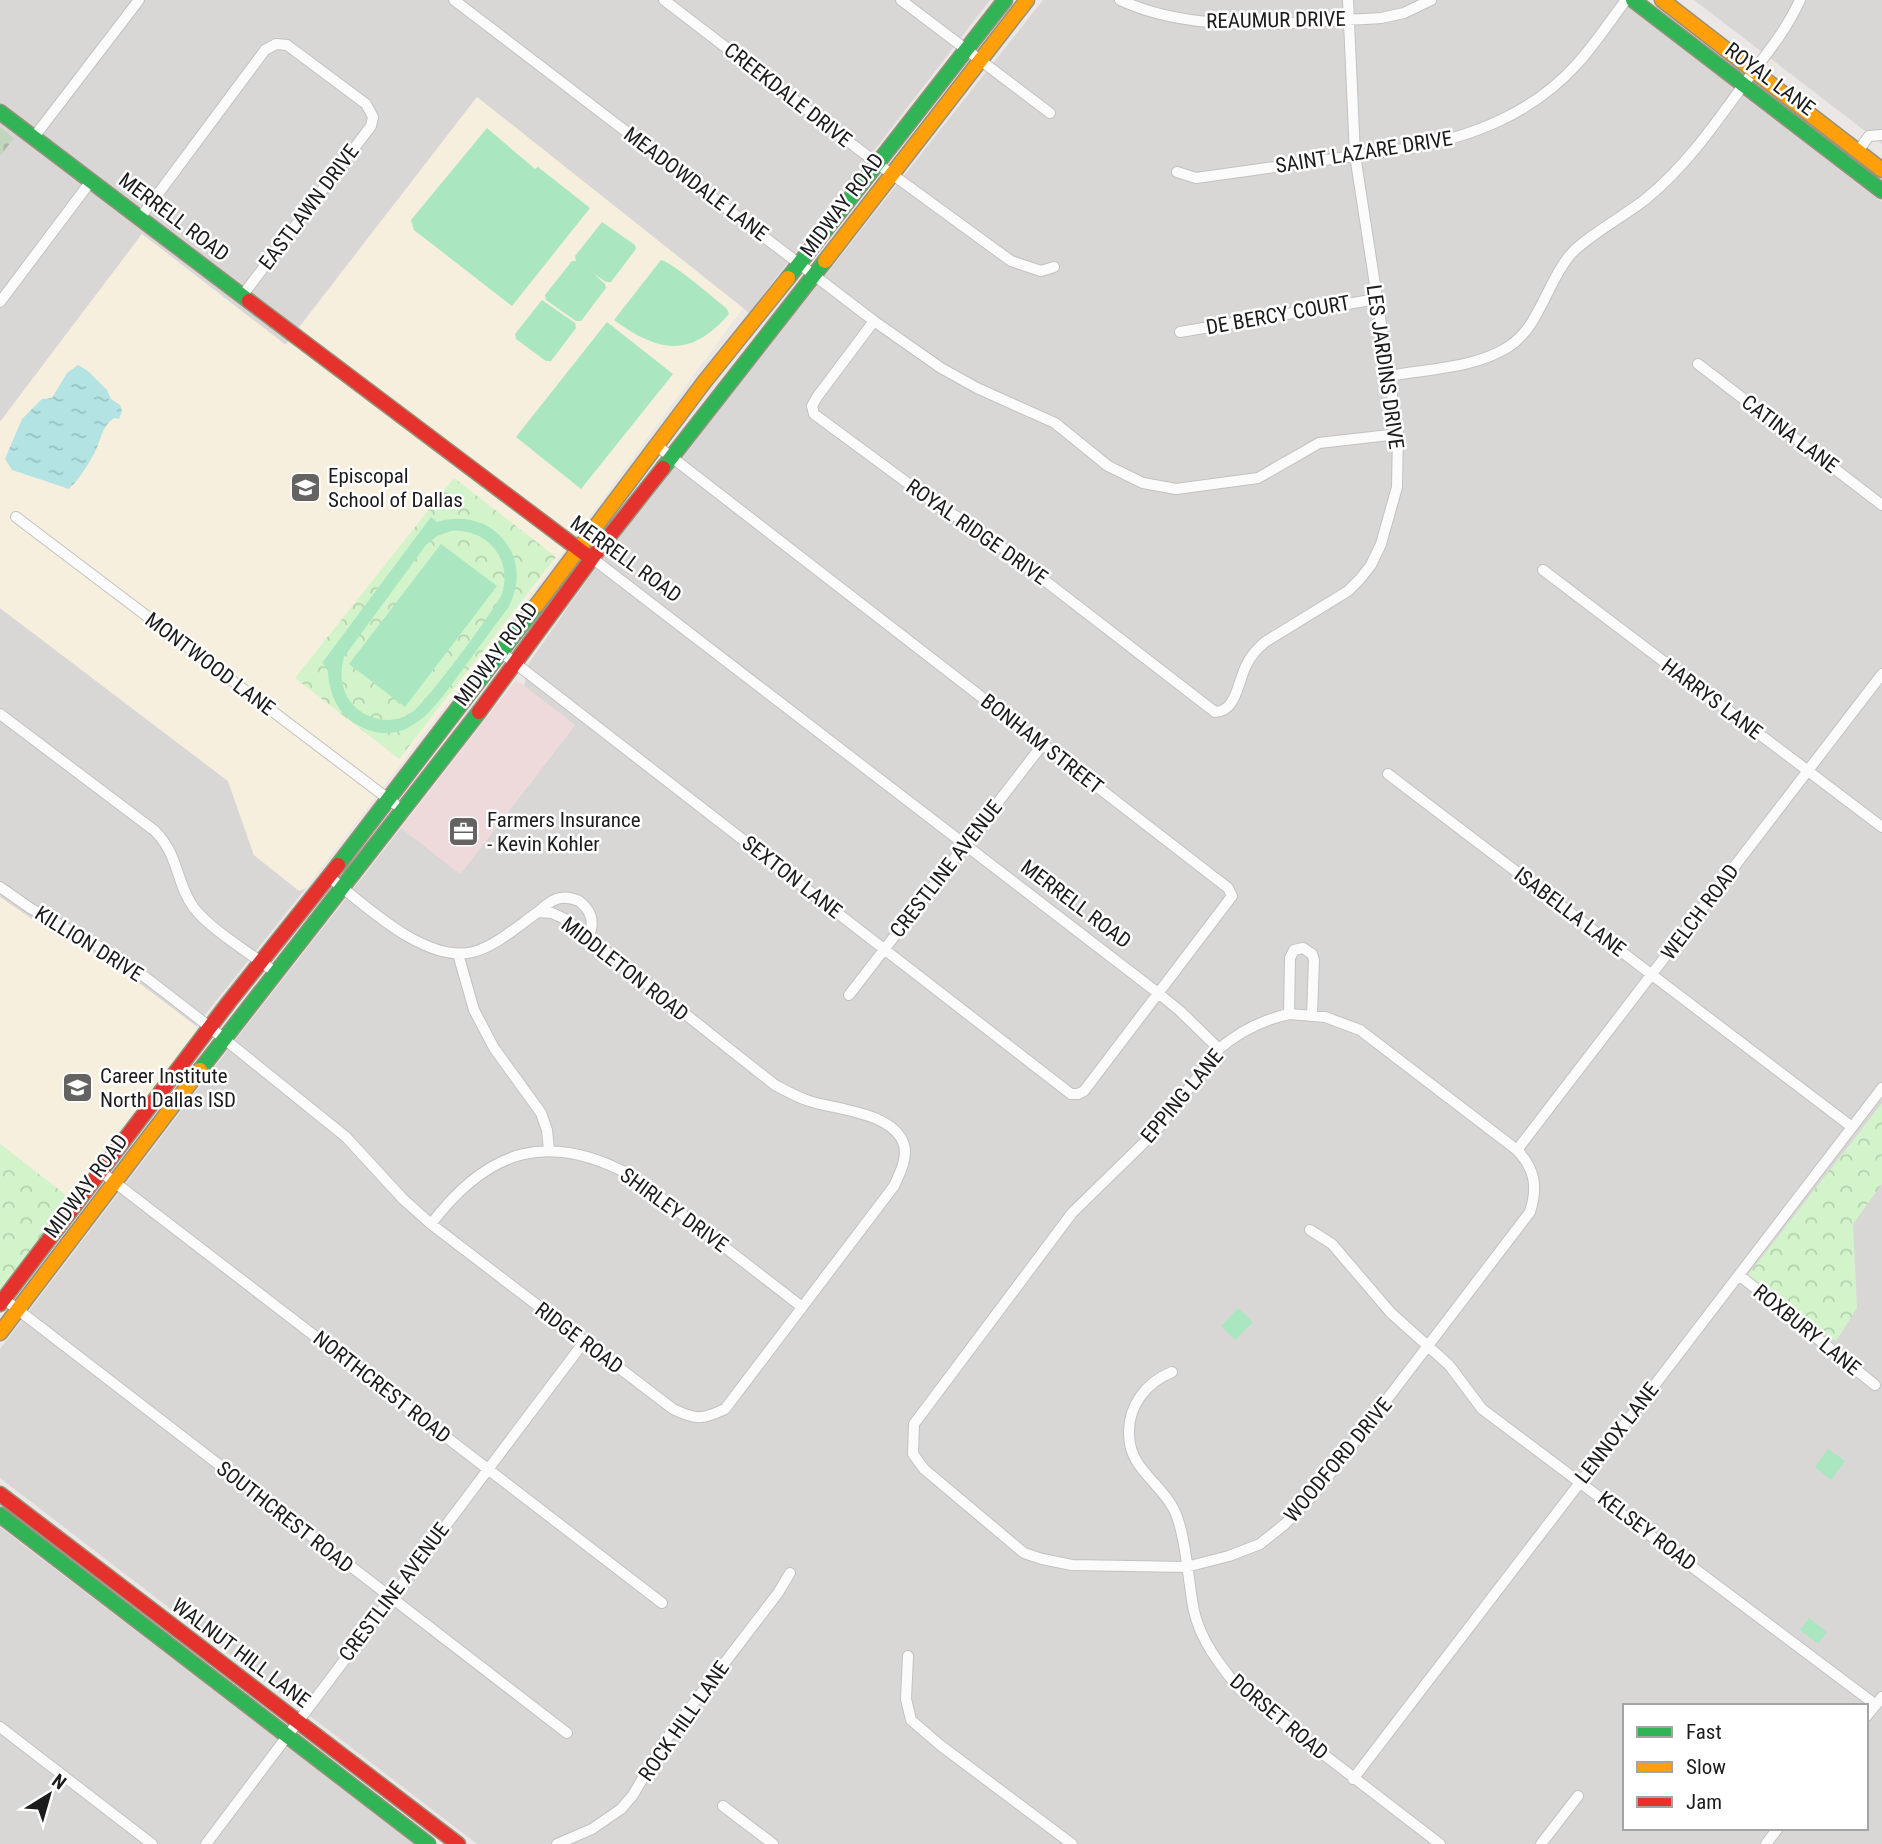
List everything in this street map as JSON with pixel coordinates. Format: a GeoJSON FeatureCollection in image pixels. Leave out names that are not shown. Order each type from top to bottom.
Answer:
{"type":"FeatureCollection","features":[{"type":"Feature","properties":{"kind":"main road","name":"MIDWAY ROAD"},"geometry":{"type":"LineString","coordinates":[[2,1302],[209,1027],[390,800],[705,381],[878,164],[1004,0]]}},
{"type":"Feature","properties":{"kind":"main road","name":"MIDWAY ROAD"},"geometry":{"type":"LineString","coordinates":[[0,1333],[223,1039],[516,664],[592,558],[1027,0]]}},
{"type":"Feature","properties":{"kind":"main road","name":"ROYAL LANE"},"geometry":{"type":"LineString","coordinates":[[1633,0],[1882,191]]}},
{"type":"Feature","properties":{"kind":"main road","name":"ROYAL LANE"},"geometry":{"type":"LineString","coordinates":[[1662,0],[1882,170]]}},
{"type":"Feature","properties":{"kind":"main road","name":"MERRELL ROAD"},"geometry":{"type":"LineString","coordinates":[[0,111],[592,558]]}},
{"type":"Feature","properties":{"kind":"main road"},"geometry":{"type":"LineString","coordinates":[[1848,165],[1858,151]]}},
{"type":"Feature","properties":{"kind":"main road"},"geometry":{"type":"LineString","coordinates":[[433,743],[447,754]]}},
{"type":"Feature","properties":{"kind":"main road"},"geometry":{"type":"LineString","coordinates":[[128,1135],[142,1146]]}},
{"type":"Feature","properties":{"kind":"main road","name":"WALNUT HILL LANE"},"geometry":{"type":"LineString","coordinates":[[0,1494],[458,1844]]}},
{"type":"Feature","properties":{"kind":"main road","name":"WALNUT HILL LANE"},"geometry":{"type":"LineString","coordinates":[[0,1515],[428,1844]]}},
{"type":"Feature","properties":{"kind":"main road"},"geometry":{"type":"LineString","coordinates":[[58,1561],[69,1547]]}},
{"type":"Feature","properties":{"kind":"street"},"geometry":{"type":"LineString","coordinates":[[34,137],[139,0]]}},
{"type":"Feature","properties":{"kind":"street","name":"MEADOWDALE LANE"},"geometry":{"type":"LineString","coordinates":[[454,0],[874,321],[941,368],[977,388],[1055,423],[1108,466],[1143,483],[1176,489],[1258,478],[1319,443],[1398,434]]}},
{"type":"Feature","properties":{"kind":"street","name":"CREEKDALE DRIVE"},"geometry":{"type":"LineString","coordinates":[[664,0],[878,164],[1011,261],[1041,271],[1054,267]]}},
{"type":"Feature","properties":{"kind":"street"},"geometry":{"type":"LineString","coordinates":[[901,0],[1050,113]]}},
{"type":"Feature","properties":{"kind":"street","name":"REAUMUR DRIVE"},"geometry":{"type":"LineString","coordinates":[[1120,0],[1167,17],[1220,24],[1381,18],[1404,13],[1431,0]]}},
{"type":"Feature","properties":{"kind":"street","name":"LES JARDINS DRIVE"},"geometry":{"type":"LineString","coordinates":[[1229,707],[1246,664],[1265,642],[1348,591],[1371,565],[1381,544],[1397,487],[1398,434],[1355,155],[1348,0]]}},
{"type":"Feature","properties":{"kind":"street","name":"SAINT LAZARE DRIVE"},"geometry":{"type":"LineString","coordinates":[[1177,172],[1196,178],[1442,142],[1479,130],[1530,105],[1575,66],[1626,0]]}},
{"type":"Feature","properties":{"kind":"street"},"geometry":{"type":"LineString","coordinates":[[1390,376],[1470,362],[1511,346],[1537,314],[1549,286],[1572,253],[1648,198],[1705,138],[1785,30],[1799,4],[1788,0]]}},
{"type":"Feature","properties":{"kind":"street","name":"EASTLAWN DRIVE"},"geometry":{"type":"LineString","coordinates":[[140,218],[265,50],[276,44],[287,45],[366,104],[373,117],[371,126],[242,296]]}},
{"type":"Feature","properties":{"kind":"street"},"geometry":{"type":"LineString","coordinates":[[1858,151],[1869,136],[1882,135]]}},
{"type":"Feature","properties":{"kind":"street"},"geometry":{"type":"LineString","coordinates":[[1,300],[91,181]]}},
{"type":"Feature","properties":{"kind":"street","name":"DE BERCY COURT"},"geometry":{"type":"LineString","coordinates":[[1180,332],[1377,299]]}},
{"type":"Feature","properties":{"kind":"street","name":"ROYAL RIDGE DRIVE"},"geometry":{"type":"LineString","coordinates":[[874,321],[817,397],[812,406],[814,414],[940,507],[978,529],[1215,712],[1222,712],[1229,707]]}},
{"type":"Feature","properties":{"kind":"street","name":"CATINA LANE"},"geometry":{"type":"LineString","coordinates":[[1698,363],[1882,505]]}},
{"type":"Feature","properties":{"kind":"street","name":"BONHAM STREET"},"geometry":{"type":"LineString","coordinates":[[656,445],[1228,888],[1232,896],[1084,1090]]}},
{"type":"Feature","properties":{"kind":"street","name":"MONTWOOD LANE"},"geometry":{"type":"LineString","coordinates":[[16,517],[404,810]]}},
{"type":"Feature","properties":{"kind":"street","name":"MERRELL ROAD"},"geometry":{"type":"LineString","coordinates":[[592,558],[1158,993],[1219,1049]]}},
{"type":"Feature","properties":{"kind":"street","name":"HARRYS LANE"},"geometry":{"type":"LineString","coordinates":[[1543,570],[1882,827]]}},
{"type":"Feature","properties":{"kind":"street","name":"SEXTON LANE"},"geometry":{"type":"LineString","coordinates":[[502,653],[1072,1094],[1084,1090]]}},
{"type":"Feature","properties":{"kind":"street","name":"WELCH ROAD"},"geometry":{"type":"LineString","coordinates":[[1517,1150],[1882,674]]}},
{"type":"Feature","properties":{"kind":"street"},"geometry":{"type":"LineString","coordinates":[[0,714],[155,831],[171,850],[194,907],[206,921],[276,973]]}},
{"type":"Feature","properties":{"kind":"street","name":"CRESTLINE AVENUE"},"geometry":{"type":"LineString","coordinates":[[849,995],[1043,744]]}},
{"type":"Feature","properties":{"kind":"street","name":"ISABELLA LANE"},"geometry":{"type":"LineString","coordinates":[[1388,774],[1852,1127]]}},
{"type":"Feature","properties":{"kind":"street"},"geometry":{"type":"LineString","coordinates":[[328,876],[415,940],[437,950],[458,954],[474,1010],[494,1048],[541,1113],[547,1130],[549,1150]]}},
{"type":"Feature","properties":{"kind":"street","name":"KILLION DRIVE"},"geometry":{"type":"LineString","coordinates":[[0,887],[30,908],[122,960],[209,1027]]}},
{"type":"Feature","properties":{"kind":"street"},"geometry":{"type":"LineString","coordinates":[[538,912],[559,897],[579,901],[591,916],[592,930],[588,938]]}},
{"type":"Feature","properties":{"kind":"street","name":"MIDDLETON ROAD"},"geometry":{"type":"LineString","coordinates":[[458,954],[476,951],[492,943],[538,912],[552,913],[565,919],[775,1084],[808,1101],[872,1117],[886,1124],[897,1133],[905,1146],[904,1159]]}},
{"type":"Feature","properties":{"kind":"street"},"geometry":{"type":"LineString","coordinates":[[1289,1014],[1290,958],[1294,950],[1303,948],[1308,949],[1314,960],[1312,1015]]}},
{"type":"Feature","properties":{"kind":"street","name":"EPPING LANE"},"geometry":{"type":"LineString","coordinates":[[923,1412],[1072,1213],[1157,1131],[1219,1049],[1260,1022],[1289,1014],[1312,1015],[1360,1030],[1517,1150]]}},
{"type":"Feature","properties":{"kind":"street","name":"RIDGE ROAD"},"geometry":{"type":"LineString","coordinates":[[209,1027],[346,1137],[403,1199],[431,1224],[673,1409],[691,1418],[706,1418],[725,1409],[894,1186],[904,1159]]}},
{"type":"Feature","properties":{"kind":"street","name":"LENNOX LANE"},"geometry":{"type":"LineString","coordinates":[[1353,1779],[1882,1088]]}},
{"type":"Feature","properties":{"kind":"street","name":"SHIRLEY DRIVE"},"geometry":{"type":"LineString","coordinates":[[431,1224],[446,1203],[483,1171],[502,1161],[549,1150],[568,1151],[613,1165],[634,1177],[802,1307]]}},
{"type":"Feature","properties":{"kind":"street","name":"WOODFORD DRIVE"},"geometry":{"type":"LineString","coordinates":[[923,1412],[914,1424],[912,1454],[924,1469],[1024,1553],[1072,1565],[1186,1567],[1229,1556],[1260,1544],[1286,1524],[1317,1491],[1430,1347],[1530,1212],[1535,1197],[1533,1171],[1517,1150]]}},
{"type":"Feature","properties":{"kind":"street","name":"NORTHCREST ROAD"},"geometry":{"type":"LineString","coordinates":[[100,1171],[662,1603]]}},
{"type":"Feature","properties":{"kind":"street","name":"KELSEY ROAD"},"geometry":{"type":"LineString","coordinates":[[1310,1230],[1332,1244],[1391,1314],[1448,1365],[1482,1409],[1879,1701]]}},
{"type":"Feature","properties":{"kind":"street","name":"ROXBURY LANE"},"geometry":{"type":"LineString","coordinates":[[1739,1275],[1875,1385]]}},
{"type":"Feature","properties":{"kind":"street","name":"SOUTHCREST ROAD"},"geometry":{"type":"LineString","coordinates":[[2,1302],[17,1310],[568,1733]]}},
{"type":"Feature","properties":{"kind":"street","name":"CRESTLINE AVENUE"},"geometry":{"type":"LineString","coordinates":[[206,1844],[584,1342]]}},
{"type":"Feature","properties":{"kind":"street","name":"DORSET ROAD"},"geometry":{"type":"LineString","coordinates":[[1172,1371],[1154,1379],[1140,1395],[1131,1416],[1129,1433],[1132,1451],[1139,1467],[1173,1506],[1181,1532],[1195,1614],[1214,1658],[1240,1690],[1440,1844]]}},
{"type":"Feature","properties":{"kind":"street","name":"ROCK HILL LANE"},"geometry":{"type":"LineString","coordinates":[[557,1844],[592,1829],[621,1809],[637,1788],[664,1742],[778,1593],[790,1573]]}},
{"type":"Feature","properties":{"kind":"street"},"geometry":{"type":"LineString","coordinates":[[908,1656],[906,1699],[911,1720],[940,1745],[1072,1844]]}},
{"type":"Feature","properties":{"kind":"street"},"geometry":{"type":"LineString","coordinates":[[0,1727],[152,1844]]}},
{"type":"Feature","properties":{"kind":"street"},"geometry":{"type":"LineString","coordinates":[[1541,1844],[1578,1796]]}},
{"type":"Feature","properties":{"kind":"street"},"geometry":{"type":"LineString","coordinates":[[723,1805],[773,1844]]}},
{"type":"Feature","properties":{"kind":"shaded area"},"geometry":{"type":"Polygon","coordinates":[[[0,0],[990,0],[749,313],[477,97],[285,345],[142,234],[0,422],[0,0]]]}},
{"type":"Feature","properties":{"kind":"shaded area"},"geometry":{"type":"Polygon","coordinates":[[[1043,0],[1619,0],[1882,202],[1882,1844],[477,1844],[0,1478],[0,1349],[236,1039],[401,828],[461,873],[575,725],[524,686],[529,663],[608,550],[1043,0]]]}},
{"type":"Feature","properties":{"kind":"shaded area"},"geometry":{"type":"Polygon","coordinates":[[[1694,0],[1882,0],[1882,144],[1694,0]]]}},
{"type":"Feature","properties":{"kind":"shaded area","name":"Episcopal School of Dallas"},"geometry":{"type":"Polygon","coordinates":[[[477,97],[743,308],[562,554],[306,888],[299,891],[254,855],[228,781],[0,608],[0,422],[142,234],[286,345],[477,97]]]}},
{"type":"Feature","properties":{"kind":"shaded area"},"geometry":{"type":"Polygon","coordinates":[[[0,608],[228,781],[254,855],[299,890],[306,888],[196,1026],[111,962],[32,919],[0,897],[0,608]]]}},
{"type":"Feature","properties":{"kind":"shaded area"},"geometry":{"type":"Polygon","coordinates":[[[516,680],[575,725],[460,874],[401,828],[516,680]]]}},
{"type":"Feature","properties":{"kind":"shaded area","name":"Career Institute North Dallas ISD"},"geometry":{"type":"Polygon","coordinates":[[[0,897],[32,919],[111,962],[196,1026],[197,1033],[71,1199],[0,1144],[0,897]]]}},
{"type":"Feature","properties":{"kind":"shaded area"},"geometry":{"type":"Polygon","coordinates":[[[0,1527],[415,1844],[0,1844],[0,1527]]]}},
{"type":"Feature","properties":{"kind":"green space"},"geometry":{"type":"Polygon","coordinates":[[[0,127],[14,138],[0,156],[0,127]]]}},
{"type":"Feature","properties":{"kind":"green space"},"geometry":{"type":"Polygon","coordinates":[[[487,128],[535,169],[538,167],[590,208],[512,306],[414,230],[411,220],[487,128]]]}},
{"type":"Feature","properties":{"kind":"green space"},"geometry":{"type":"Polygon","coordinates":[[[602,222],[635,245],[636,249],[611,282],[606,282],[593,273],[606,288],[581,321],[576,321],[546,300],[545,295],[572,261],[576,261],[575,256],[602,222]]]}},
{"type":"Feature","properties":{"kind":"green space"},"geometry":{"type":"Polygon","coordinates":[[[661,260],[694,282],[727,309],[729,314],[715,328],[688,344],[660,344],[630,331],[614,320],[661,260]]]}},
{"type":"Feature","properties":{"kind":"green space"},"geometry":{"type":"Polygon","coordinates":[[[542,300],[575,323],[576,328],[551,361],[546,361],[516,339],[515,334],[542,300]]]}},
{"type":"Feature","properties":{"kind":"green space"},"geometry":{"type":"Polygon","coordinates":[[[607,322],[673,374],[581,489],[516,437],[607,322]]]}},
{"type":"Feature","properties":{"kind":"green space"},"geometry":{"type":"Polygon","coordinates":[[[454,478],[556,557],[399,759],[295,678],[454,478]]]}},
{"type":"Feature","properties":{"kind":"green space"},"geometry":{"type":"Polygon","coordinates":[[[431,517],[437,522],[457,519],[475,521],[491,528],[504,540],[512,554],[516,571],[515,589],[508,608],[442,697],[419,721],[391,733],[374,732],[356,724],[338,707],[328,668],[322,663],[431,517]],[[451,531],[437,536],[426,545],[344,657],[344,690],[350,702],[361,712],[381,720],[410,714],[458,657],[502,594],[504,569],[494,548],[486,540],[464,531],[451,531]]]}},
{"type":"Feature","properties":{"kind":"green space"},"geometry":{"type":"Polygon","coordinates":[[[441,544],[497,586],[405,707],[349,664],[441,544]]]}},
{"type":"Feature","properties":{"kind":"green space"},"geometry":{"type":"Polygon","coordinates":[[[1882,1103],[1882,1184],[1853,1224],[1857,1308],[1836,1341],[1748,1275],[1882,1103]]]}},
{"type":"Feature","properties":{"kind":"green space"},"geometry":{"type":"Polygon","coordinates":[[[0,1144],[71,1199],[0,1291],[0,1144]]]}},
{"type":"Feature","properties":{"kind":"green space"},"geometry":{"type":"Polygon","coordinates":[[[1238,1308],[1253,1322],[1235,1340],[1221,1326],[1238,1308]]]}},
{"type":"Feature","properties":{"kind":"green space"},"geometry":{"type":"Polygon","coordinates":[[[1828,1449],[1845,1461],[1831,1480],[1815,1467],[1828,1449]]]}},
{"type":"Feature","properties":{"kind":"green space"},"geometry":{"type":"Polygon","coordinates":[[[1809,1618],[1827,1632],[1818,1644],[1800,1630],[1809,1618]]]}},
{"type":"Feature","properties":{"kind":"water"},"geometry":{"type":"Polygon","coordinates":[[[78,365],[107,390],[122,411],[119,419],[114,418],[107,425],[90,462],[69,489],[12,470],[5,459],[22,419],[42,399],[52,398],[67,373],[78,365]]]}},
{"type":"Feature","properties":{"kind":"traffic: fast"},"geometry":{"type":"LineString","coordinates":[[788,278],[1005,0]]}},
{"type":"Feature","properties":{"kind":"traffic: fast"},"geometry":{"type":"LineString","coordinates":[[1633,0],[1882,191]]}},
{"type":"Feature","properties":{"kind":"traffic: fast"},"geometry":{"type":"LineString","coordinates":[[0,112],[249,301]]}},
{"type":"Feature","properties":{"kind":"traffic: fast"},"geometry":{"type":"LineString","coordinates":[[663,468],[825,261]]}},
{"type":"Feature","properties":{"kind":"traffic: fast"},"geometry":{"type":"LineString","coordinates":[[338,865],[536,606]]}},
{"type":"Feature","properties":{"kind":"traffic: fast"},"geometry":{"type":"LineString","coordinates":[[200,1070],[479,712]]}},
{"type":"Feature","properties":{"kind":"traffic: fast"},"geometry":{"type":"LineString","coordinates":[[0,1515],[428,1844]]}},
{"type":"Feature","properties":{"kind":"traffic: slow"},"geometry":{"type":"LineString","coordinates":[[825,261],[1027,0]]}},
{"type":"Feature","properties":{"kind":"traffic: slow"},"geometry":{"type":"LineString","coordinates":[[1662,0],[1882,170]]}},
{"type":"Feature","properties":{"kind":"traffic: slow"},"geometry":{"type":"LineString","coordinates":[[536,606],[705,381],[788,278]]}},
{"type":"Feature","properties":{"kind":"traffic: slow"},"geometry":{"type":"LineString","coordinates":[[0,1333],[200,1070]]}},
{"type":"Feature","properties":{"kind":"traffic: jam"},"geometry":{"type":"LineString","coordinates":[[249,301],[585,554]]}},
{"type":"Feature","properties":{"kind":"traffic: jam"},"geometry":{"type":"LineString","coordinates":[[479,712],[592,558],[663,468]]}},
{"type":"Feature","properties":{"kind":"traffic: jam"},"geometry":{"type":"LineString","coordinates":[[0,1304],[229,1002],[338,865]]}},
{"type":"Feature","properties":{"kind":"traffic: jam"},"geometry":{"type":"LineString","coordinates":[[0,1494],[458,1844]]}},
{"type":"Feature","properties":{"kind":"place","name":"Episcopal School of Dallas"},"geometry":{"type":"Point","coordinates":[305,488]}},
{"type":"Feature","properties":{"kind":"place","name":"Farmers Insurance - Kevin Kohler"},"geometry":{"type":"Point","coordinates":[464,832]}},
{"type":"Feature","properties":{"kind":"place","name":"Career Institute North Dallas ISD"},"geometry":{"type":"Point","coordinates":[77,1088]}}]}
